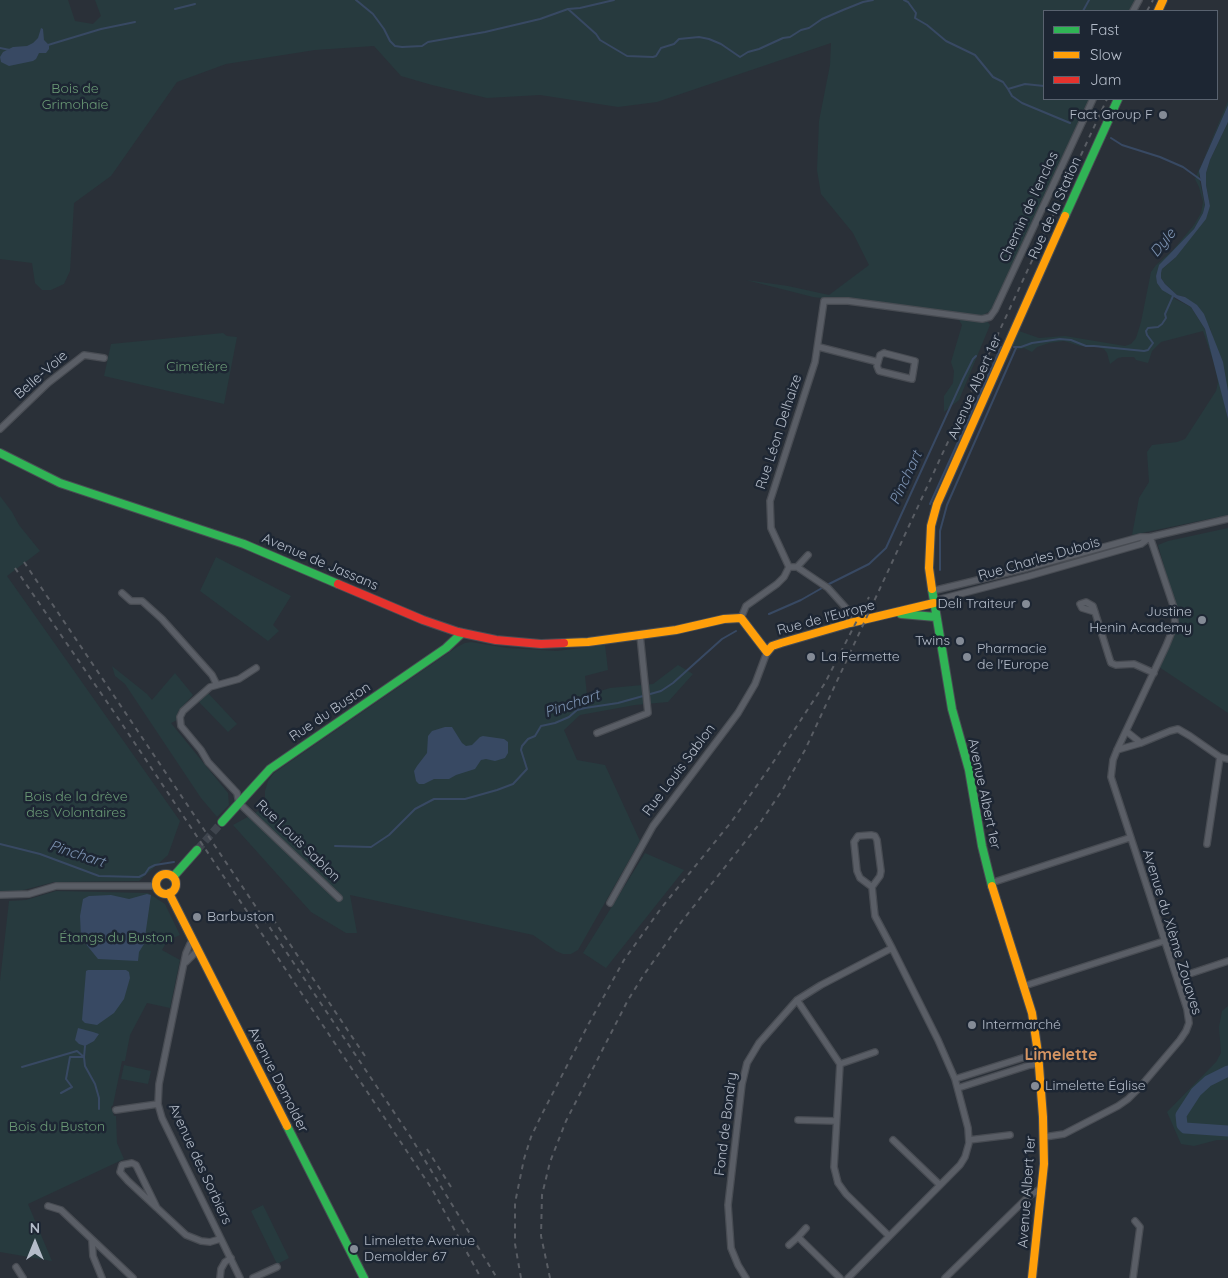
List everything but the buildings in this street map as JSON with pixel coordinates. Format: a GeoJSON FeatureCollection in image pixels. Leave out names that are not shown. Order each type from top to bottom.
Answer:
{"type":"FeatureCollection","features":[{"type":"Feature","properties":{"kind":"street","name":"Chemin de l'enclos"},"geometry":{"type":"LineString","coordinates":[[824,301],[848,301],[982,320],[990,316],[995,310],[1093,100]]}},
{"type":"Feature","properties":{"kind":"street","name":"Rue de la Station"},"geometry":{"type":"LineString","coordinates":[[1016,328],[1118,100]]}},
{"type":"Feature","properties":{"kind":"street","name":"Rue Léon Delhaize"},"geometry":{"type":"LineString","coordinates":[[789,567],[771,528],[770,501],[819,347],[824,301]]}},
{"type":"Feature","properties":{"kind":"street","name":"Avenue Albert 1er"},"geometry":{"type":"LineString","coordinates":[[1016,328],[937,504],[931,526],[929,568],[950,701],[969,770],[978,825],[991,883],[1032,1013],[1038,1052],[1044,1137],[1041,1200],[1032,1278]]}},
{"type":"Feature","properties":{"kind":"street"},"geometry":{"type":"LineString","coordinates":[[819,347],[878,362]]}},
{"type":"Feature","properties":{"kind":"street"},"geometry":{"type":"LineString","coordinates":[[884,353],[915,361],[912,379],[883,373],[878,369],[878,362],[880,355],[884,353]]}},
{"type":"Feature","properties":{"kind":"street","name":"Belle-Voie"},"geometry":{"type":"LineString","coordinates":[[0,429],[48,383],[84,355],[104,358]]}},
{"type":"Feature","properties":{"kind":"street","name":"Avenue de Jassans"},"geometry":{"type":"LineString","coordinates":[[0,453],[60,483],[244,544],[423,620],[462,633],[502,641],[548,644],[588,642],[676,630],[724,619],[741,618]]}},
{"type":"Feature","properties":{"kind":"street","name":"Rue Charles Dubois"},"geometry":{"type":"LineString","coordinates":[[932,591],[1027,568],[1140,537],[1150,538],[1228,519]]}},
{"type":"Feature","properties":{"kind":"street","name":"Rue Charles Dubois"},"geometry":{"type":"LineString","coordinates":[[934,602],[1141,544],[1150,538]]}},
{"type":"Feature","properties":{"kind":"street","name":"Avenue du XIème Zouaves"},"geometry":{"type":"LineString","coordinates":[[1044,1137],[1064,1134],[1118,1106],[1136,1092],[1174,1048],[1186,1032],[1189,1022],[1188,1013],[1129,838],[1111,777],[1113,760],[1117,750],[1154,673],[1171,634],[1175,617],[1174,608],[1150,538]]}},
{"type":"Feature","properties":{"kind":"street"},"geometry":{"type":"LineString","coordinates":[[767,652],[741,618],[746,606],[777,584],[784,577],[789,567],[797,566],[808,554]]}},
{"type":"Feature","properties":{"kind":"street"},"geometry":{"type":"LineString","coordinates":[[797,566],[828,588],[846,608],[850,623]]}},
{"type":"Feature","properties":{"kind":"street"},"geometry":{"type":"LineString","coordinates":[[1027,568],[1030,576]]}},
{"type":"Feature","properties":{"kind":"street"},"geometry":{"type":"LineString","coordinates":[[977,580],[979,589]]}},
{"type":"Feature","properties":{"kind":"street"},"geometry":{"type":"LineString","coordinates":[[122,593],[131,601],[142,601],[162,619],[212,675],[217,685],[239,679],[256,668]]}},
{"type":"Feature","properties":{"kind":"street","name":"Rue de l'Europe"},"geometry":{"type":"LineString","coordinates":[[767,652],[775,645],[850,623],[894,613],[904,608],[934,602]]}},
{"type":"Feature","properties":{"kind":"street"},"geometry":{"type":"LineString","coordinates":[[1095,612],[1111,663],[1116,665],[1134,664],[1154,673]]}},
{"type":"Feature","properties":{"kind":"street","name":"Rue de l'Europe"},"geometry":{"type":"LineString","coordinates":[[894,613],[936,617]]}},
{"type":"Feature","properties":{"kind":"street","name":"Rue du Buston"},"geometry":{"type":"LineString","coordinates":[[222,822],[270,769],[446,648],[462,633]]}},
{"type":"Feature","properties":{"kind":"street"},"geometry":{"type":"LineString","coordinates":[[597,733],[648,713],[640,635]]}},
{"type":"Feature","properties":{"kind":"street","name":"Rue Louis Sablon"},"geometry":{"type":"LineString","coordinates":[[610,903],[653,826],[741,709],[755,684],[767,652]]}},
{"type":"Feature","properties":{"kind":"street","name":"Rue Louis Sablon"},"geometry":{"type":"LineString","coordinates":[[217,685],[210,687],[180,716],[182,729],[208,762],[237,793],[240,803],[339,898]]}},
{"type":"Feature","properties":{"kind":"street"},"geometry":{"type":"LineString","coordinates":[[1117,750],[1178,729],[1220,758],[1228,759]]}},
{"type":"Feature","properties":{"kind":"street"},"geometry":{"type":"LineString","coordinates":[[1126,732],[1141,743]]}},
{"type":"Feature","properties":{"kind":"street"},"geometry":{"type":"LineString","coordinates":[[1207,844],[1220,758]]}},
{"type":"Feature","properties":{"kind":"street"},"geometry":{"type":"LineString","coordinates":[[848,1278],[960,1164],[967,1152],[969,1140],[955,1079],[875,916],[872,887],[880,876],[881,871],[877,840],[875,836],[871,835],[858,836],[854,842],[857,872],[860,878],[872,887]]}},
{"type":"Feature","properties":{"kind":"street"},"geometry":{"type":"LineString","coordinates":[[991,883],[1129,838]]}},
{"type":"Feature","properties":{"kind":"street"},"geometry":{"type":"LineString","coordinates":[[173,877],[197,850]]}},
{"type":"Feature","properties":{"kind":"street"},"geometry":{"type":"LineString","coordinates":[[166,874],[173,877],[176,882],[175,888],[169,893],[161,892],[157,886],[157,880],[160,876],[166,874]]}},
{"type":"Feature","properties":{"kind":"street"},"geometry":{"type":"LineString","coordinates":[[0,895],[22,894],[56,886],[157,886]]}},
{"type":"Feature","properties":{"kind":"street","name":"Avenue Demolder"},"geometry":{"type":"LineString","coordinates":[[169,893],[364,1278]]}},
{"type":"Feature","properties":{"kind":"street"},"geometry":{"type":"LineString","coordinates":[[1024,986],[1164,941]]}},
{"type":"Feature","properties":{"kind":"street","name":"Avenue des Sorbiers"},"geometry":{"type":"LineString","coordinates":[[194,942],[190,944],[186,953],[159,1084],[158,1104],[162,1118],[240,1278]]}},
{"type":"Feature","properties":{"kind":"street","name":"Fond de Bondry"},"geometry":{"type":"LineString","coordinates":[[746,1278],[731,1248],[728,1205],[742,1084],[747,1063],[754,1049],[797,1000],[821,985],[892,948]]}},
{"type":"Feature","properties":{"kind":"street","name":"Avenue des Sorbiers"},"geometry":{"type":"LineString","coordinates":[[184,968],[187,959],[198,950]]}},
{"type":"Feature","properties":{"kind":"street"},"geometry":{"type":"LineString","coordinates":[[1176,978],[1228,961]]}},
{"type":"Feature","properties":{"kind":"street"},"geometry":{"type":"LineString","coordinates":[[797,1000],[840,1064],[834,1167],[838,1183],[846,1194],[889,1236]]}},
{"type":"Feature","properties":{"kind":"street"},"geometry":{"type":"LineString","coordinates":[[840,1064],[875,1052]]}},
{"type":"Feature","properties":{"kind":"street"},"geometry":{"type":"LineString","coordinates":[[955,1079],[1038,1052]]}},
{"type":"Feature","properties":{"kind":"street"},"geometry":{"type":"LineString","coordinates":[[958,1088],[1002,1073],[1039,1064]]}},
{"type":"Feature","properties":{"kind":"street"},"geometry":{"type":"LineString","coordinates":[[116,1110],[158,1104]]}},
{"type":"Feature","properties":{"kind":"street"},"geometry":{"type":"LineString","coordinates":[[798,1120],[836,1122]]}},
{"type":"Feature","properties":{"kind":"street"},"geometry":{"type":"LineString","coordinates":[[969,1140],[1010,1135]]}},
{"type":"Feature","properties":{"kind":"street"},"geometry":{"type":"LineString","coordinates":[[893,1140],[940,1185]]}},
{"type":"Feature","properties":{"kind":"street"},"geometry":{"type":"LineString","coordinates":[[157,1208],[136,1165],[132,1163],[122,1165],[120,1172],[157,1208],[186,1235],[193,1239],[210,1242],[220,1239]]}},
{"type":"Feature","properties":{"kind":"street"},"geometry":{"type":"LineString","coordinates":[[945,1278],[1033,1192],[1042,1188]]}},
{"type":"Feature","properties":{"kind":"street"},"geometry":{"type":"LineString","coordinates":[[1026,1200],[1041,1200]]}},
{"type":"Feature","properties":{"kind":"street"},"geometry":{"type":"LineString","coordinates":[[48,1206],[60,1210],[133,1278]]}},
{"type":"Feature","properties":{"kind":"street"},"geometry":{"type":"LineString","coordinates":[[1134,1221],[1140,1227]]}},
{"type":"Feature","properties":{"kind":"street"},"geometry":{"type":"LineString","coordinates":[[1133,1278],[1140,1227],[1146,1223]]}},
{"type":"Feature","properties":{"kind":"street"},"geometry":{"type":"LineString","coordinates":[[789,1245],[806,1228]]}},
{"type":"Feature","properties":{"kind":"street"},"geometry":{"type":"LineString","coordinates":[[798,1237],[840,1278]]}},
{"type":"Feature","properties":{"kind":"street"},"geometry":{"type":"LineString","coordinates":[[92,1241],[93,1256],[102,1278]]}},
{"type":"Feature","properties":{"kind":"street"},"geometry":{"type":"LineString","coordinates":[[220,1278],[225,1262],[231,1258]]}},
{"type":"Feature","properties":{"kind":"street"},"geometry":{"type":"LineString","coordinates":[[253,1278],[277,1267]]}},
{"type":"Feature","properties":{"kind":"street"},"geometry":{"type":"LineString","coordinates":[[16,1268],[23,1278]]}},
{"type":"Feature","properties":{"kind":"green space","name":"Bois de Grimohaie"},"geometry":{"type":"Polygon","coordinates":[[[0,0],[68,0],[75,21],[93,24],[101,16],[95,0],[1136,0],[1131,10],[1043,10],[1043,100],[1090,100],[991,312],[986,313],[984,317],[990,325],[959,400],[944,412],[944,396],[953,383],[954,371],[951,362],[962,325],[956,315],[813,297],[746,280],[788,286],[829,295],[869,265],[853,233],[821,194],[817,170],[819,121],[830,65],[831,43],[657,102],[618,107],[540,95],[487,98],[432,85],[401,76],[374,46],[315,50],[226,64],[177,82],[111,176],[74,203],[70,271],[64,284],[51,290],[42,290],[35,283],[32,263],[0,259],[0,0]]]}},
{"type":"Feature","properties":{"kind":"green space"},"geometry":{"type":"Polygon","coordinates":[[[1228,101],[1228,105],[1201,165],[1199,177],[1205,206],[1203,213],[1194,229],[1161,263],[1156,276],[1175,299],[1191,307],[1205,329],[1215,364],[1228,419],[1228,515],[1132,535],[1139,498],[1149,482],[1147,452],[1152,445],[1177,442],[1185,439],[1216,391],[1218,382],[1214,363],[1203,331],[1161,342],[1152,351],[1148,363],[1136,360],[1134,357],[1123,357],[1110,364],[1104,349],[1080,346],[1064,341],[1037,347],[1032,352],[1024,348],[1017,350],[1013,348],[1013,342],[1019,331],[1039,338],[1065,336],[1125,346],[1131,344],[1136,338],[1141,322],[1151,272],[1173,250],[1194,225],[1201,213],[1203,202],[1195,179],[1228,101]]]}},
{"type":"Feature","properties":{"kind":"green space"},"geometry":{"type":"Polygon","coordinates":[[[1228,122],[1228,392],[1210,328],[1185,297],[1177,295],[1165,284],[1160,273],[1176,257],[1210,206],[1206,173],[1228,122]]]}},
{"type":"Feature","properties":{"kind":"green space","name":"Cimetière"},"geometry":{"type":"Polygon","coordinates":[[[223,333],[227,336],[237,337],[224,404],[104,376],[111,344],[223,333]]]}},
{"type":"Feature","properties":{"kind":"green space","name":"Bois de la drève des Volontaires"},"geometry":{"type":"Polygon","coordinates":[[[0,496],[19,525],[40,551],[7,576],[180,821],[168,855],[139,881],[54,882],[12,893],[0,891],[0,496]]]}},
{"type":"Feature","properties":{"kind":"green space","name":"Justine Henin Academy"},"geometry":{"type":"Polygon","coordinates":[[[1228,528],[1228,713],[1159,667],[1175,635],[1176,609],[1158,545],[1168,541],[1228,528]]]}},
{"type":"Feature","properties":{"kind":"green space"},"geometry":{"type":"Polygon","coordinates":[[[216,557],[291,596],[273,625],[279,631],[268,641],[200,591],[216,557]]]}},
{"type":"Feature","properties":{"kind":"green space"},"geometry":{"type":"Polygon","coordinates":[[[471,642],[507,648],[557,651],[605,645],[608,670],[585,676],[587,695],[610,688],[653,684],[678,665],[693,674],[668,702],[635,705],[580,715],[564,730],[577,760],[605,765],[640,841],[578,950],[571,954],[563,954],[556,951],[533,935],[350,895],[357,933],[346,933],[311,912],[233,825],[262,809],[268,813],[265,791],[268,781],[274,773],[457,647],[471,642]]]}},
{"type":"Feature","properties":{"kind":"green space"},"geometry":{"type":"Polygon","coordinates":[[[112,666],[152,700],[175,673],[193,695],[179,710],[177,720],[171,723],[228,793],[229,805],[217,817],[201,798],[125,684],[115,676],[112,666]]]}},
{"type":"Feature","properties":{"kind":"green space"},"geometry":{"type":"Polygon","coordinates":[[[208,693],[237,724],[228,732],[199,702],[208,693]]]}},
{"type":"Feature","properties":{"kind":"green space"},"geometry":{"type":"Polygon","coordinates":[[[645,853],[684,870],[606,968],[583,953],[645,853]]]}},
{"type":"Feature","properties":{"kind":"green space","name":"Bois du Buston"},"geometry":{"type":"Polygon","coordinates":[[[56,891],[148,893],[165,904],[180,935],[167,941],[162,950],[180,960],[170,1008],[147,1003],[130,1035],[125,1061],[122,1061],[111,1107],[114,1116],[116,1116],[117,1143],[124,1159],[28,1204],[52,1261],[0,1252],[0,981],[9,901],[26,900],[56,891]]]}},
{"type":"Feature","properties":{"kind":"green space"},"geometry":{"type":"Polygon","coordinates":[[[1228,1006],[1228,1140],[1217,1140],[1194,1146],[1181,1144],[1167,1112],[1216,1062],[1221,1053],[1219,1027],[1222,1011],[1228,1006]]]}},
{"type":"Feature","properties":{"kind":"green space"},"geometry":{"type":"Polygon","coordinates":[[[124,1065],[151,1071],[148,1084],[121,1079],[124,1065]]]}},
{"type":"Feature","properties":{"kind":"green space"},"geometry":{"type":"Polygon","coordinates":[[[263,1205],[289,1258],[277,1264],[251,1211],[263,1205]]]}},
{"type":"Feature","properties":{"kind":"water"},"geometry":{"type":"Polygon","coordinates":[[[41,28],[43,29],[44,40],[49,45],[46,53],[39,53],[33,61],[9,66],[1,62],[0,57],[3,52],[13,47],[27,46],[33,43],[38,38],[41,28]]]}},
{"type":"Feature","properties":{"kind":"water"},"geometry":{"type":"Polygon","coordinates":[[[1228,105],[1228,122],[1206,173],[1210,206],[1206,219],[1176,257],[1162,269],[1161,278],[1177,295],[1185,297],[1197,305],[1204,314],[1223,362],[1228,391],[1228,419],[1205,329],[1191,307],[1162,290],[1157,283],[1156,276],[1159,265],[1194,229],[1203,213],[1205,205],[1199,171],[1228,105]]]}},
{"type":"Feature","properties":{"kind":"water"},"geometry":{"type":"Polygon","coordinates":[[[452,727],[466,746],[472,745],[483,736],[504,739],[508,742],[508,753],[505,758],[495,761],[481,760],[475,769],[449,779],[434,779],[424,784],[419,784],[416,781],[414,771],[427,753],[428,736],[432,731],[452,727]]]}},
{"type":"Feature","properties":{"kind":"water"},"geometry":{"type":"Polygon","coordinates":[[[147,894],[151,895],[144,944],[139,952],[138,961],[98,959],[81,938],[80,916],[83,899],[89,896],[111,895],[129,899],[147,894]]]}},
{"type":"Feature","properties":{"kind":"water"},"geometry":{"type":"Polygon","coordinates":[[[126,970],[129,972],[130,978],[124,999],[114,1013],[97,1025],[85,1023],[82,1020],[86,971],[126,970]]]}},
{"type":"Feature","properties":{"kind":"water"},"geometry":{"type":"Polygon","coordinates":[[[78,1028],[99,1034],[94,1041],[85,1046],[75,1040],[78,1028]]]}},
{"type":"Feature","properties":{"kind":"waterway"},"geometry":{"type":"LineString","coordinates":[[356,0],[373,14],[390,41],[395,46],[402,47],[422,46],[428,42],[485,32],[540,19],[568,9],[614,0]]}},
{"type":"Feature","properties":{"kind":"waterway"},"geometry":{"type":"LineString","coordinates":[[568,9],[596,34],[600,40],[627,56],[653,57],[656,56],[661,48],[674,44],[679,39],[699,37],[721,44],[740,57],[748,52],[790,37],[822,19],[863,2],[873,0]]}},
{"type":"Feature","properties":{"kind":"waterway"},"geometry":{"type":"LineString","coordinates":[[904,0],[908,2],[916,13],[915,18],[927,25],[946,41],[975,55],[993,77],[1003,82],[1008,89]]}},
{"type":"Feature","properties":{"kind":"waterway"},"geometry":{"type":"LineString","coordinates":[[1084,10],[1089,0]]}},
{"type":"Feature","properties":{"kind":"waterway"},"geometry":{"type":"LineString","coordinates":[[175,9],[195,4]]}},
{"type":"Feature","properties":{"kind":"waterway"},"geometry":{"type":"LineString","coordinates":[[48,45],[101,29],[135,22]]}},
{"type":"Feature","properties":{"kind":"waterway"},"geometry":{"type":"LineString","coordinates":[[0,48],[10,50]]}},
{"type":"Feature","properties":{"kind":"waterway"},"geometry":{"type":"LineString","coordinates":[[1043,86],[1025,84],[1008,89],[1012,96],[1022,103],[1070,123]]}},
{"type":"Feature","properties":{"kind":"waterway"},"geometry":{"type":"LineString","coordinates":[[1111,138],[1122,145],[1160,157],[1183,167],[1201,180]]}},
{"type":"Feature","properties":{"kind":"waterway","name":"Pinchart"},"geometry":{"type":"LineString","coordinates":[[1014,347],[1060,339],[1071,340],[1086,346],[1148,350],[1153,343],[1146,331],[1148,328],[1158,327],[1162,324],[1166,318],[1165,314],[1173,296]]}},
{"type":"Feature","properties":{"kind":"waterway"},"geometry":{"type":"LineString","coordinates":[[930,504],[1001,347]]}},
{"type":"Feature","properties":{"kind":"waterway"},"geometry":{"type":"LineString","coordinates":[[940,570],[940,531],[947,505],[1016,348]]}},
{"type":"Feature","properties":{"kind":"waterway","name":"Pinchart"},"geometry":{"type":"LineString","coordinates":[[829,584],[869,564],[886,548],[963,379],[976,356]]}},
{"type":"Feature","properties":{"kind":"waterway","name":"Pinchart"},"geometry":{"type":"LineString","coordinates":[[769,614],[801,600],[822,588]]}},
{"type":"Feature","properties":{"kind":"waterway","name":"Pinchart"},"geometry":{"type":"LineString","coordinates":[[335,846],[371,847],[389,835],[415,809],[434,799],[465,799],[513,784],[527,769],[521,750],[522,746],[528,739],[535,736],[541,726],[569,717],[577,710],[618,703],[661,691],[673,683],[722,639],[736,631]]}},
{"type":"Feature","properties":{"kind":"waterway","name":"Pinchart"},"geometry":{"type":"LineString","coordinates":[[0,844],[40,854],[99,876],[139,877],[155,865],[174,862]]}},
{"type":"Feature","properties":{"kind":"waterway"},"geometry":{"type":"LineString","coordinates":[[85,1046],[85,1066],[95,1084],[99,1098],[99,1109]]}},
{"type":"Feature","properties":{"kind":"waterway"},"geometry":{"type":"LineString","coordinates":[[22,1067],[77,1051],[84,1057]]}},
{"type":"Feature","properties":{"kind":"waterway"},"geometry":{"type":"LineString","coordinates":[[61,1093],[72,1087],[66,1079],[70,1057],[84,1057]]}},
{"type":"Feature","properties":{"kind":"waterway","name":"Dyle"},"geometry":{"type":"LineString","coordinates":[[1228,1071],[1208,1081],[1196,1092],[1181,1115],[1182,1125],[1185,1128],[1228,1131]]}},
{"type":"Feature","properties":{"kind":"tunnel"},"geometry":{"type":"LineString","coordinates":[[197,850],[222,822]]}},
{"type":"Feature","properties":{"kind":"railway"},"geometry":{"type":"LineString","coordinates":[[1148,10],[1153,0]]}},
{"type":"Feature","properties":{"kind":"railway"},"geometry":{"type":"LineString","coordinates":[[550,1278],[541,1236],[542,1195],[550,1162],[566,1121],[628,1000],[643,976],[682,921],[760,823],[783,789],[805,750],[1107,100]]}},
{"type":"Feature","properties":{"kind":"railway"},"geometry":{"type":"LineString","coordinates":[[24,562],[410,1136],[497,1278]]}},
{"type":"Feature","properties":{"kind":"railway"},"geometry":{"type":"LineString","coordinates":[[15,568],[120,721],[432,1189],[481,1278]]}},
{"type":"Feature","properties":{"kind":"railway"},"geometry":{"type":"LineString","coordinates":[[521,1278],[515,1244],[515,1203],[524,1159],[531,1137],[541,1116],[624,960],[662,907],[732,821],[772,764],[825,683],[869,597]]}},
{"type":"Feature","properties":{"kind":"railway"},"geometry":{"type":"LineString","coordinates":[[273,919],[365,1056]]}},
{"type":"Feature","properties":{"kind":"railway"},"geometry":{"type":"LineString","coordinates":[[427,1149],[451,1187]]}},
{"type":"Feature","properties":{"kind":"traffic: fast"},"geometry":{"type":"LineString","coordinates":[[1065,216],[1118,100]]}},
{"type":"Feature","properties":{"kind":"traffic: fast"},"geometry":{"type":"LineString","coordinates":[[0,453],[60,483],[244,544],[338,584]]}},
{"type":"Feature","properties":{"kind":"traffic: fast"},"geometry":{"type":"LineString","coordinates":[[932,589],[952,709],[969,770],[982,846],[992,886]]}},
{"type":"Feature","properties":{"kind":"traffic: fast"},"geometry":{"type":"LineString","coordinates":[[901,614],[936,617]]}},
{"type":"Feature","properties":{"kind":"traffic: fast"},"geometry":{"type":"LineString","coordinates":[[222,822],[270,769],[446,648],[462,633]]}},
{"type":"Feature","properties":{"kind":"traffic: fast"},"geometry":{"type":"LineString","coordinates":[[173,877],[197,850]]}},
{"type":"Feature","properties":{"kind":"traffic: fast"},"geometry":{"type":"LineString","coordinates":[[287,1126],[364,1278]]}},
{"type":"Feature","properties":{"kind":"traffic: slow"},"geometry":{"type":"LineString","coordinates":[[1158,10],[1163,0]]}},
{"type":"Feature","properties":{"kind":"traffic: slow"},"geometry":{"type":"LineString","coordinates":[[932,589],[929,568],[931,526],[937,504],[1065,216]]}},
{"type":"Feature","properties":{"kind":"traffic: slow"},"geometry":{"type":"LineString","coordinates":[[564,643],[588,642],[676,630],[724,619],[741,618],[767,652],[772,646],[781,643],[850,623],[934,603]]}},
{"type":"Feature","properties":{"kind":"traffic: slow"},"geometry":{"type":"LineString","coordinates":[[166,874],[173,877],[176,884],[173,891],[166,894],[159,891],[156,884],[159,877],[166,874]]}},
{"type":"Feature","properties":{"kind":"traffic: slow"},"geometry":{"type":"LineString","coordinates":[[992,886],[1032,1013],[1038,1053],[1043,1117],[1044,1164],[1032,1278]]}},
{"type":"Feature","properties":{"kind":"traffic: slow"},"geometry":{"type":"LineString","coordinates":[[169,893],[287,1126]]}},
{"type":"Feature","properties":{"kind":"traffic: jam"},"geometry":{"type":"LineString","coordinates":[[338,584],[423,620],[458,632],[496,640],[541,644],[564,643]]}},
{"type":"Feature","properties":{"kind":"place","name":"Fact Group F"},"geometry":{"type":"Point","coordinates":[1163,115]}},
{"type":"Feature","properties":{"kind":"place","name":"Deli Traiteur"},"geometry":{"type":"Point","coordinates":[1026,604]}},
{"type":"Feature","properties":{"kind":"place","name":"Justine Henin Academy"},"geometry":{"type":"Point","coordinates":[1202,620]}},
{"type":"Feature","properties":{"kind":"place","name":"Twins"},"geometry":{"type":"Point","coordinates":[960,641]}},
{"type":"Feature","properties":{"kind":"place","name":"La Fermette"},"geometry":{"type":"Point","coordinates":[811,657]}},
{"type":"Feature","properties":{"kind":"place","name":"Pharmacie de l'Europe"},"geometry":{"type":"Point","coordinates":[967,657]}},
{"type":"Feature","properties":{"kind":"place","name":"Barbuston"},"geometry":{"type":"Point","coordinates":[197,917]}},
{"type":"Feature","properties":{"kind":"place","name":"Intermarché"},"geometry":{"type":"Point","coordinates":[972,1025]}},
{"type":"Feature","properties":{"kind":"place","name":"Limelette Église"},"geometry":{"type":"Point","coordinates":[1035,1086]}},
{"type":"Feature","properties":{"kind":"place","name":"Limelette Avenue Demolder 67"},"geometry":{"type":"Point","coordinates":[354,1249]}},
{"type":"Feature","properties":{"kind":"district","name":"Limelette"},"geometry":{"type":"Point","coordinates":[1061,1055]}},
{"type":"Feature","properties":{"kind":"park label","name":"Étangs du Buston"},"geometry":{"type":"Point","coordinates":[116,938]}}]}
